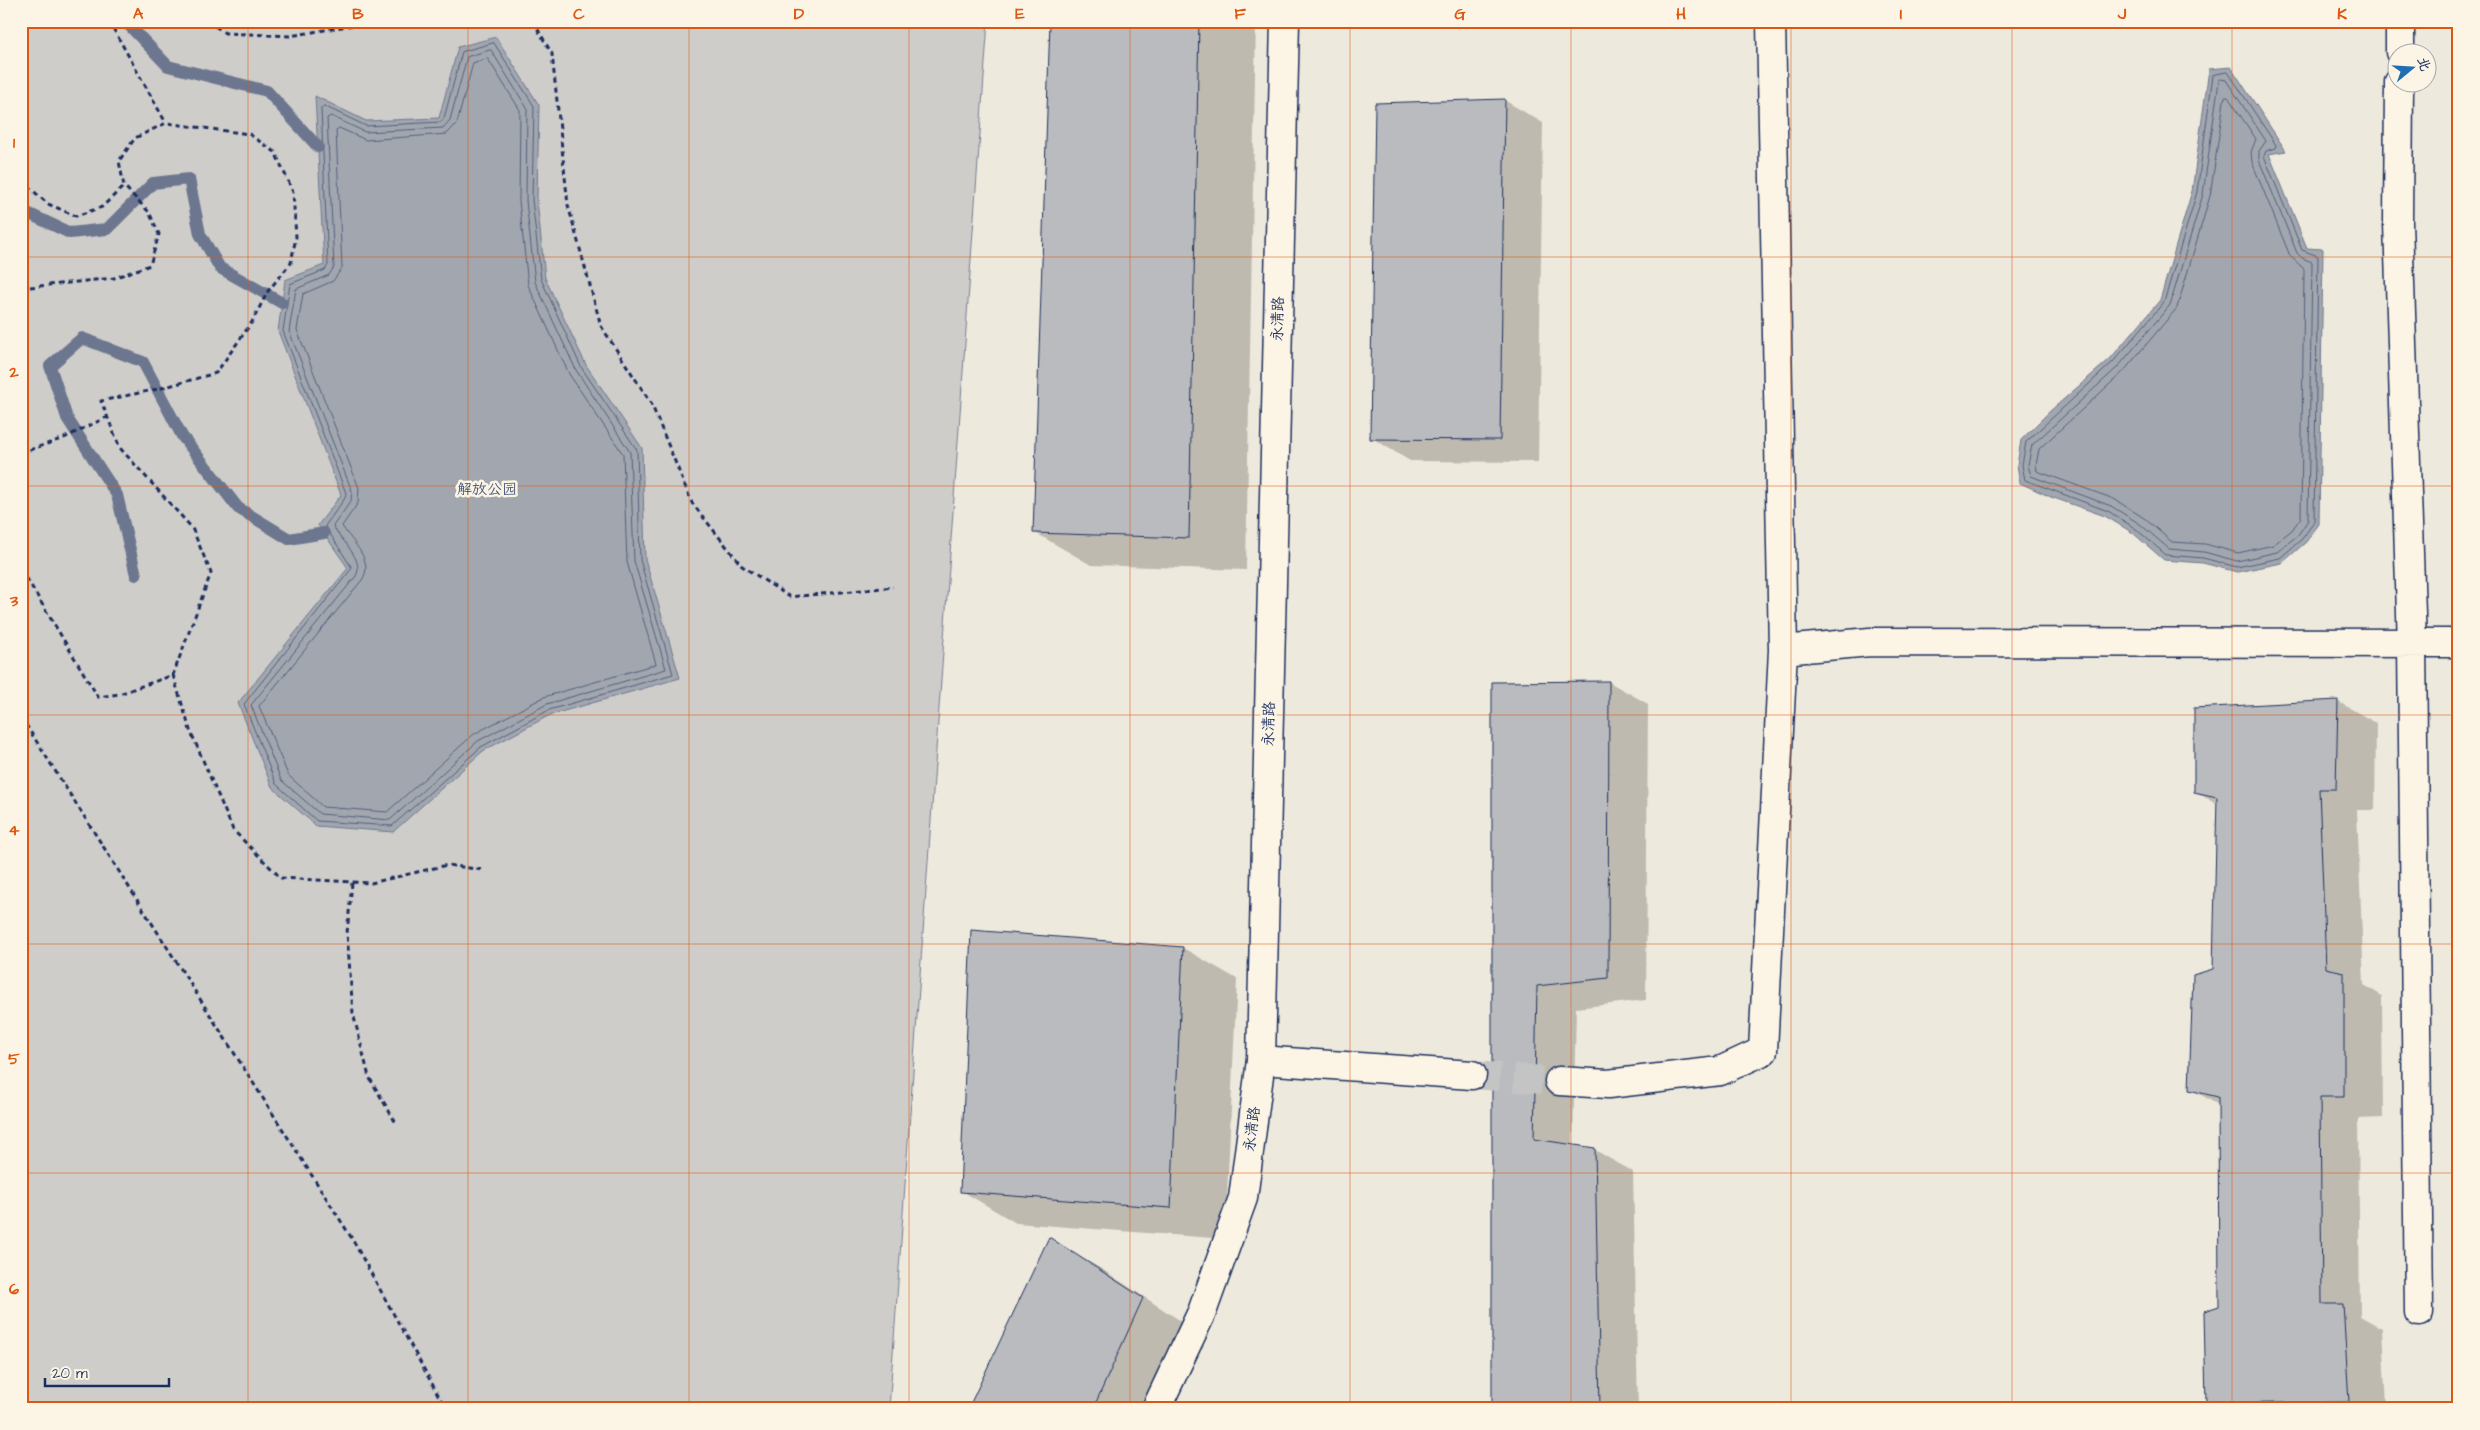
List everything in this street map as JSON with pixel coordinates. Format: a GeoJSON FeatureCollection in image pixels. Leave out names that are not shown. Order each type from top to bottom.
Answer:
{"type":"FeatureCollection","features":[{"type":"Feature","properties":{"kind":"street","name":"永清路"},"geometry":{"type":"LineString","coordinates":[[1156,1409],[1202,1312],[1243,1198],[1261,1060],[1285,21]]}},
{"type":"Feature","properties":{"kind":"street"},"geometry":{"type":"LineString","coordinates":[[1559,1081],[1608,1084],[1720,1072],[1763,1051],[1783,650],[1772,21]]}},
{"type":"Feature","properties":{"kind":"street"},"geometry":{"type":"LineString","coordinates":[[2400,21],[2400,42]]}},
{"type":"Feature","properties":{"kind":"street"},"geometry":{"type":"LineString","coordinates":[[2399,92],[2398,223],[2412,644],[2419,1312]]}},
{"type":"Feature","properties":{"kind":"street"},"geometry":{"type":"LineString","coordinates":[[1783,650],[1870,642],[2459,643]]}},
{"type":"Feature","properties":{"kind":"street"},"geometry":{"type":"LineString","coordinates":[[1261,1060],[1472,1075]]}},
{"type":"Feature","properties":{"kind":"path"},"geometry":{"type":"LineString","coordinates":[[109,21],[166,123]]}},
{"type":"Feature","properties":{"kind":"path"},"geometry":{"type":"LineString","coordinates":[[208,21],[225,34],[290,36],[376,21]]}},
{"type":"Feature","properties":{"kind":"path"},"geometry":{"type":"LineString","coordinates":[[533,21],[552,54],[568,205],[601,326],[651,403],[692,503],[742,566],[790,597],[893,587]]}},
{"type":"Feature","properties":{"kind":"path"},"geometry":{"type":"LineString","coordinates":[[21,288],[114,278],[150,264],[159,234],[149,212],[124,186],[119,161],[135,138],[166,123],[250,134],[275,152],[293,192],[296,237],[291,263],[268,291],[253,319],[216,373],[158,389],[101,401],[120,448],[192,528],[211,573],[173,676],[190,730],[233,830],[281,878],[371,883],[447,865],[484,870]]}},
{"type":"Feature","properties":{"kind":"path"},"geometry":{"type":"LineString","coordinates":[[21,180],[48,204],[76,216],[102,207],[124,186]]}},
{"type":"Feature","properties":{"kind":"path"},"geometry":{"type":"LineString","coordinates":[[21,453],[64,438],[107,417]]}},
{"type":"Feature","properties":{"kind":"path"},"geometry":{"type":"LineString","coordinates":[[21,569],[98,697],[119,694],[173,676]]}},
{"type":"Feature","properties":{"kind":"path"},"geometry":{"type":"LineString","coordinates":[[21,717],[352,1237],[446,1409]]}},
{"type":"Feature","properties":{"kind":"path"},"geometry":{"type":"LineString","coordinates":[[352,883],[347,934],[353,1013],[369,1077],[396,1123]]}},
{"type":"Feature","properties":{"kind":"green space","name":"解放公园"},"geometry":{"type":"Polygon","coordinates":[[[21,21],[988,21],[889,1409],[21,1409],[21,21]]]}},
{"type":"Feature","properties":{"kind":"water"},"geometry":{"type":"Polygon","coordinates":[[[496,37],[539,105],[537,200],[545,278],[586,365],[642,448],[645,559],[680,678],[550,715],[483,751],[393,832],[316,826],[272,787],[238,703],[348,568],[318,525],[341,495],[278,331],[285,280],[324,265],[315,96],[366,121],[439,118],[458,47],[496,37]]]}},
{"type":"Feature","properties":{"kind":"water"},"geometry":{"type":"Polygon","coordinates":[[[2231,67],[2286,151],[2269,154],[2307,248],[2323,249],[2319,524],[2306,542],[2282,563],[2237,572],[2203,563],[2164,560],[2133,533],[2105,516],[2051,497],[2020,483],[2017,465],[2021,440],[2049,412],[2110,359],[2160,300],[2192,191],[2209,69],[2231,67]]]}},
{"type":"Feature","properties":{"kind":"building"},"geometry":{"type":"Polygon","coordinates":[[[1050,21],[1199,21],[1189,538],[1033,533],[1050,21]]]}},
{"type":"Feature","properties":{"kind":"building"},"geometry":{"type":"Polygon","coordinates":[[[1505,99],[1500,440],[1370,439],[1375,103],[1505,99]]]}},
{"type":"Feature","properties":{"kind":"building"},"geometry":{"type":"Polygon","coordinates":[[[1609,681],[1608,978],[1537,986],[1534,1139],[1595,1148],[1600,1409],[1492,1409],[1492,682],[1609,681]]]}},
{"type":"Feature","properties":{"kind":"building"},"geometry":{"type":"Polygon","coordinates":[[[2338,700],[2336,789],[2319,789],[2326,968],[2344,972],[2344,1097],[2320,1097],[2322,1304],[2343,1304],[2349,1402],[2206,1404],[2204,1311],[2219,1306],[2218,1097],[2189,1090],[2193,975],[2213,969],[2217,797],[2194,792],[2194,708],[2338,700]]]}},
{"type":"Feature","properties":{"kind":"building"},"geometry":{"type":"Polygon","coordinates":[[[971,930],[1183,947],[1171,1208],[960,1192],[971,930]]]}},
{"type":"Feature","properties":{"kind":"building"},"geometry":{"type":"Polygon","coordinates":[[[1049,1237],[1143,1298],[1093,1409],[968,1409],[1049,1237]]]}},
{"type":"Feature","properties":{"kind":"waterway"},"geometry":{"type":"LineString","coordinates":[[125,21],[168,66],[267,91],[318,147]]}},
{"type":"Feature","properties":{"kind":"waterway"},"geometry":{"type":"LineString","coordinates":[[21,210],[70,233],[107,229],[153,183],[189,179],[200,234],[220,268],[282,303]]}},
{"type":"Feature","properties":{"kind":"waterway"},"geometry":{"type":"LineString","coordinates":[[136,575],[117,495],[67,418],[50,366],[82,338],[143,362],[182,436],[238,508],[289,539],[324,533]]}},
{"type":"Feature","properties":{"kind":"tunnel"},"geometry":{"type":"LineString","coordinates":[[1472,1075],[1559,1081]]}}]}
